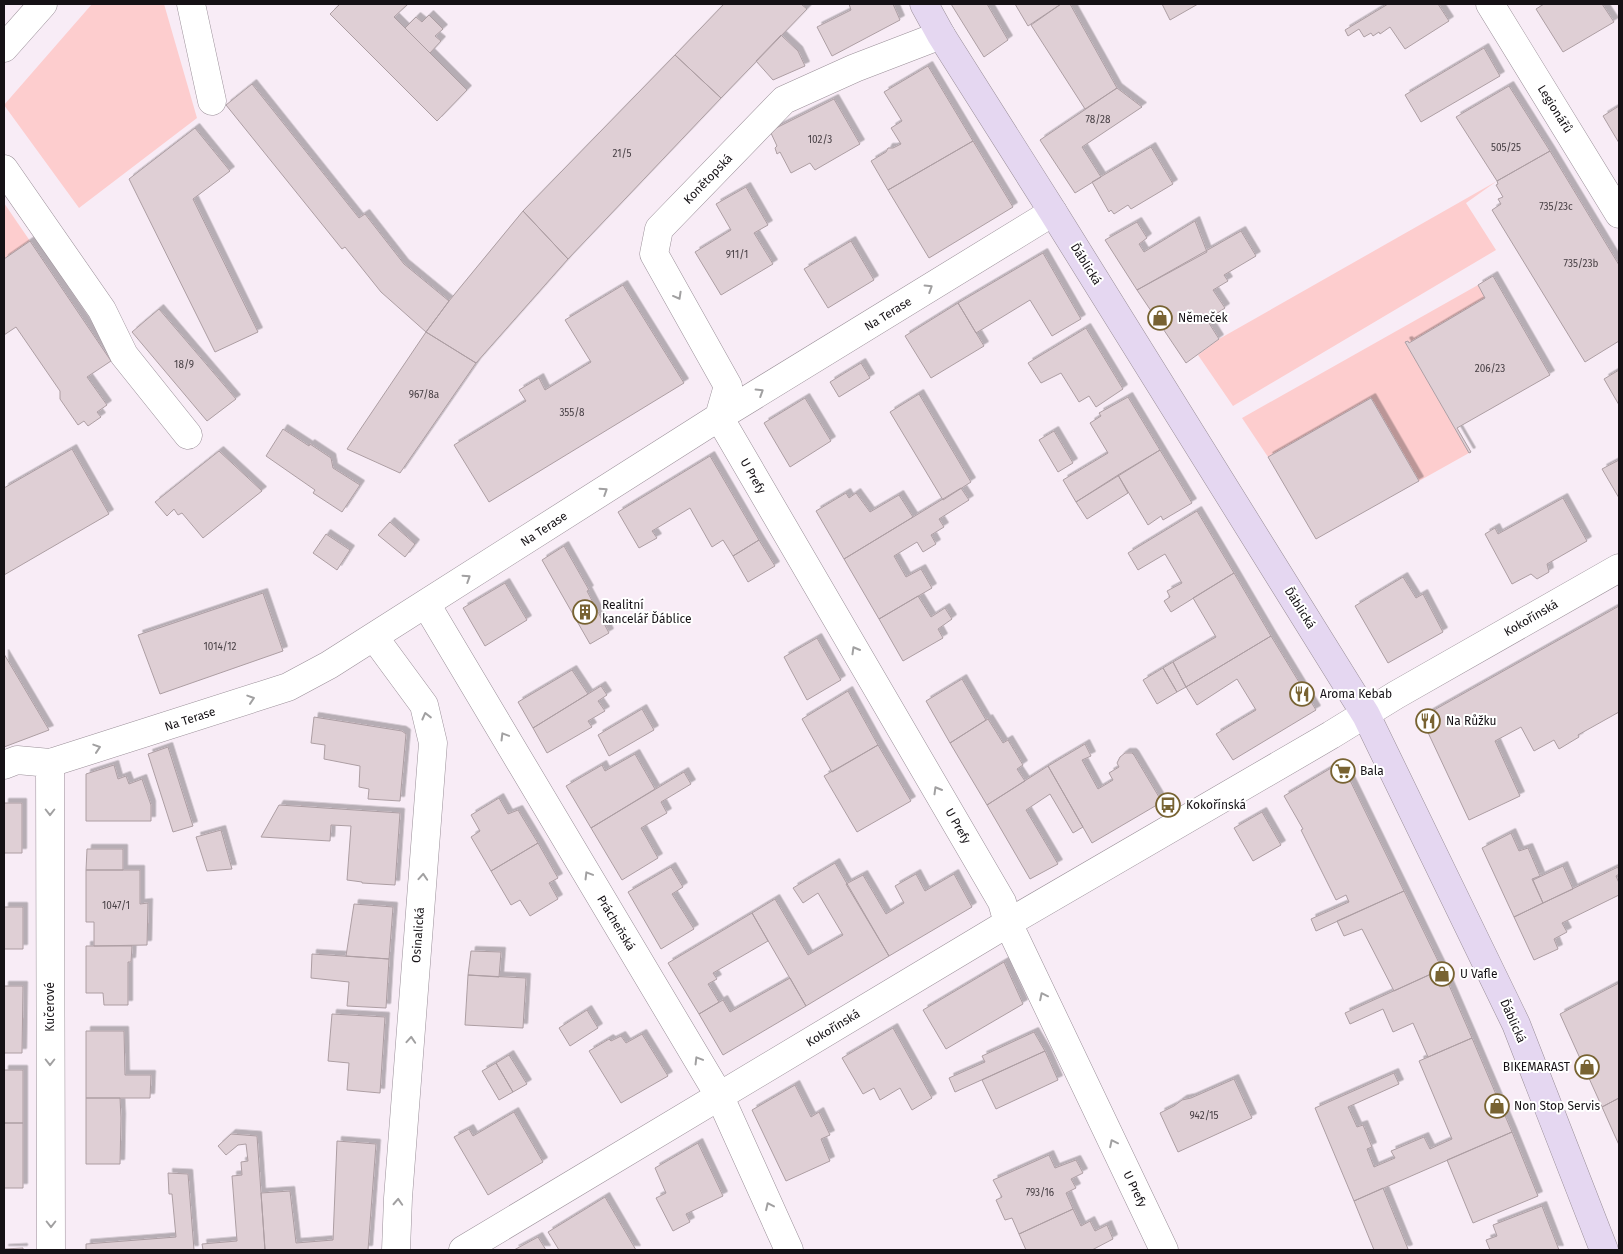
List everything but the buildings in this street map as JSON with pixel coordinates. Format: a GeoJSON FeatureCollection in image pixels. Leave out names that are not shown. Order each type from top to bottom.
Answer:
{"type":"FeatureCollection","features":[{"type":"Feature","properties":{"kind":"main road","name":"Ďáblická"},"geometry":{"type":"LineString","coordinates":[[924,4],[941,35],[1366,715],[1516,1024],[1604,1250]]}},
{"type":"Feature","properties":{"kind":"street"},"geometry":{"type":"LineString","coordinates":[[4,48],[42,4]]}},
{"type":"Feature","properties":{"kind":"street"},"geometry":{"type":"LineString","coordinates":[[190,4],[212,101]]}},
{"type":"Feature","properties":{"kind":"street","name":"Legionářů"},"geometry":{"type":"LineString","coordinates":[[1493,5],[1619,214]]}},
{"type":"Feature","properties":{"kind":"street","name":"Konětopská"},"geometry":{"type":"LineString","coordinates":[[719,417],[728,386],[654,254],[660,229],[784,100],[855,68],[941,35]]}},
{"type":"Feature","properties":{"kind":"street"},"geometry":{"type":"LineString","coordinates":[[4,169],[102,310],[124,355],[188,435]]}},
{"type":"Feature","properties":{"kind":"street","name":"Na Terase"},"geometry":{"type":"LineString","coordinates":[[4,766],[17,760],[50,763],[288,687],[330,665],[719,417],[1053,212]]}},
{"type":"Feature","properties":{"kind":"street","name":"U Prefy"},"geometry":{"type":"LineString","coordinates":[[719,417],[1002,902],[1008,923],[1164,1250]]}},
{"type":"Feature","properties":{"kind":"street","name":"Kokořínská"},"geometry":{"type":"LineString","coordinates":[[463,1250],[1008,923],[1366,715],[1396,695],[1619,568]]}},
{"type":"Feature","properties":{"kind":"street","name":"Prácheňská"},"geometry":{"type":"LineString","coordinates":[[426,604],[720,1097],[789,1250]]}},
{"type":"Feature","properties":{"kind":"street","name":"Osinalická"},"geometry":{"type":"LineString","coordinates":[[374,638],[424,705],[433,743],[398,1198],[396,1250]]}},
{"type":"Feature","properties":{"kind":"street","name":"Kučerové"},"geometry":{"type":"LineString","coordinates":[[50,763],[51,1250]]}},
{"type":"Feature","properties":{"kind":"shaded area"},"geometry":{"type":"Polygon","coordinates":[[[92,4],[164,4],[197,118],[79,208],[4,105],[92,4]]]}},
{"type":"Feature","properties":{"kind":"shaded area"},"geometry":{"type":"Polygon","coordinates":[[[1497,181],[1466,203],[1496,250],[1233,406],[1198,355],[1219,339],[1497,181]]]}},
{"type":"Feature","properties":{"kind":"shaded area"},"geometry":{"type":"Polygon","coordinates":[[[4,203],[30,241],[4,259],[4,203]]]}},
{"type":"Feature","properties":{"kind":"shaded area"},"geometry":{"type":"Polygon","coordinates":[[[1478,285],[1485,298],[1409,343],[1408,341],[1405,342],[1469,453],[1419,481],[1371,398],[1268,457],[1242,418],[1478,285]]]}},
{"type":"Feature","properties":{"kind":"place","name":"Němeček"},"geometry":{"type":"Point","coordinates":[1160,318]}},
{"type":"Feature","properties":{"kind":"place","name":"Realitní kancelář Ďáblice"},"geometry":{"type":"Point","coordinates":[585,612]}},
{"type":"Feature","properties":{"kind":"place","name":"Aroma Kebab"},"geometry":{"type":"Point","coordinates":[1302,694]}},
{"type":"Feature","properties":{"kind":"place","name":"Na Růžku"},"geometry":{"type":"Point","coordinates":[1428,721]}},
{"type":"Feature","properties":{"kind":"place","name":"Bala"},"geometry":{"type":"Point","coordinates":[1343,771]}},
{"type":"Feature","properties":{"kind":"place","name":"Kokořínská"},"geometry":{"type":"Point","coordinates":[1168,805]}},
{"type":"Feature","properties":{"kind":"place","name":"U Vafle"},"geometry":{"type":"Point","coordinates":[1442,974]}},
{"type":"Feature","properties":{"kind":"place","name":"BIKEMARAST"},"geometry":{"type":"Point","coordinates":[1587,1067]}},
{"type":"Feature","properties":{"kind":"place","name":"Non Stop Servis"},"geometry":{"type":"Point","coordinates":[1497,1106]}}]}
